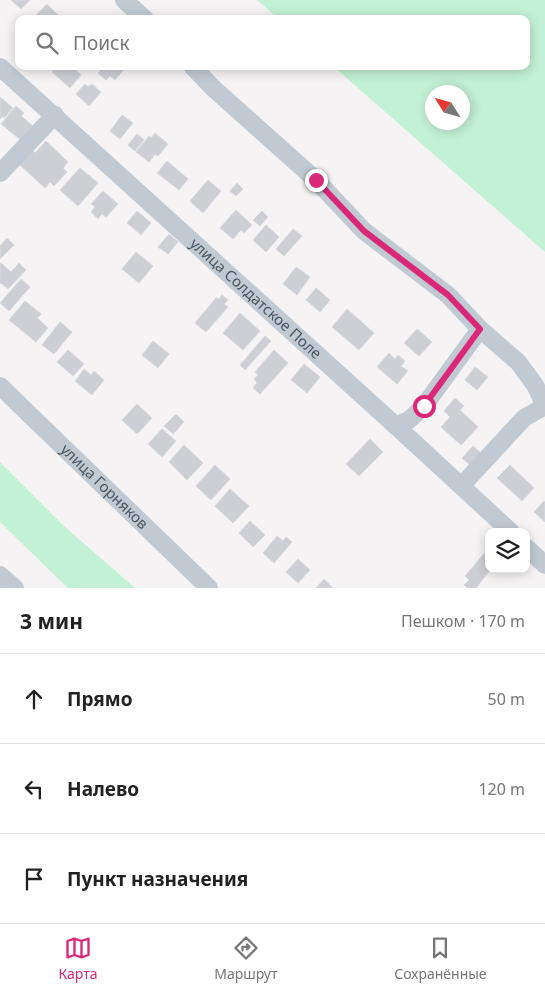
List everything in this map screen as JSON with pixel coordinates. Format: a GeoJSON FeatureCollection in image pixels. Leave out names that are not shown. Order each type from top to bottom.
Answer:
{"type":"FeatureCollection","features":[{"type":"Feature","properties":{"kind":"street"},"geometry":{"type":"LineString","coordinates":[[124,0],[141,15]]}},
{"type":"Feature","properties":{"kind":"street","name":"улица Солдатское Поле"},"geometry":{"type":"LineString","coordinates":[[0,67],[462,485],[506,528]]}},
{"type":"Feature","properties":{"kind":"street"},"geometry":{"type":"LineString","coordinates":[[196,70],[213,88],[316,180],[364,231],[448,295],[480,329],[518,362],[535,384],[545,406],[524,418],[462,485]]}},
{"type":"Feature","properties":{"kind":"street"},"geometry":{"type":"LineString","coordinates":[[0,172],[55,115]]}},
{"type":"Feature","properties":{"kind":"street"},"geometry":{"type":"LineString","coordinates":[[396,426],[409,420],[424,406],[480,329]]}},
{"type":"Feature","properties":{"kind":"street","name":"улица Горняков"},"geometry":{"type":"LineString","coordinates":[[0,386],[209,588]]}},
{"type":"Feature","properties":{"kind":"street"},"geometry":{"type":"LineString","coordinates":[[530,551],[545,565]]}},
{"type":"Feature","properties":{"kind":"street"},"geometry":{"type":"LineString","coordinates":[[0,575],[15,588]]}},
{"type":"Feature","properties":{"kind":"green space"},"geometry":{"type":"Polygon","coordinates":[[[257,0],[545,0],[545,252],[338,70],[530,70],[530,15],[274,15],[257,0]]]}},
{"type":"Feature","properties":{"kind":"green space"},"geometry":{"type":"Polygon","coordinates":[[[0,462],[66,528],[135,588],[68,588],[0,522],[0,462]]]}},
{"type":"Feature","properties":{"kind":"building"},"geometry":{"type":"Polygon","coordinates":[[[11,0],[30,0],[21,9],[11,0]]]}},
{"type":"Feature","properties":{"kind":"building"},"geometry":{"type":"Polygon","coordinates":[[[47,4],[58,15],[36,15],[47,4]]]}},
{"type":"Feature","properties":{"kind":"building"},"geometry":{"type":"Polygon","coordinates":[[[53,70],[75,70],[81,75],[70,88],[52,72],[53,70]]]}},
{"type":"Feature","properties":{"kind":"building"},"geometry":{"type":"Polygon","coordinates":[[[101,70],[124,70],[115,80],[110,76],[106,80],[98,73],[101,70]]]}},
{"type":"Feature","properties":{"kind":"building"},"geometry":{"type":"Polygon","coordinates":[[[85,84],[88,87],[92,84],[101,92],[89,106],[76,94],[85,84]]]}},
{"type":"Feature","properties":{"kind":"building"},"geometry":{"type":"Polygon","coordinates":[[[0,97],[13,108],[4,118],[3,116],[0,119],[0,97]]]}},
{"type":"Feature","properties":{"kind":"building"},"geometry":{"type":"Polygon","coordinates":[[[16,106],[24,113],[21,116],[34,127],[22,141],[1,124],[16,106]]]}},
{"type":"Feature","properties":{"kind":"building"},"geometry":{"type":"Polygon","coordinates":[[[122,115],[133,123],[120,139],[110,131],[122,115]]]}},
{"type":"Feature","properties":{"kind":"building"},"geometry":{"type":"Polygon","coordinates":[[[155,133],[168,144],[158,156],[155,154],[149,162],[136,152],[149,136],[151,138],[155,133]]]}},
{"type":"Feature","properties":{"kind":"building"},"geometry":{"type":"Polygon","coordinates":[[[137,134],[144,140],[135,151],[128,145],[137,134]]]}},
{"type":"Feature","properties":{"kind":"building"},"geometry":{"type":"Polygon","coordinates":[[[46,141],[68,162],[63,168],[67,172],[54,186],[50,182],[45,188],[19,164],[32,150],[35,153],[46,141]]]}},
{"type":"Feature","properties":{"kind":"building"},"geometry":{"type":"Polygon","coordinates":[[[167,161],[188,179],[179,190],[157,173],[167,161]]]}},
{"type":"Feature","properties":{"kind":"building"},"geometry":{"type":"Polygon","coordinates":[[[80,168],[98,183],[78,206],[60,190],[80,168]]]}},
{"type":"Feature","properties":{"kind":"building"},"geometry":{"type":"Polygon","coordinates":[[[208,180],[221,191],[203,213],[190,201],[208,180]]]}},
{"type":"Feature","properties":{"kind":"building"},"geometry":{"type":"Polygon","coordinates":[[[237,183],[243,189],[236,196],[230,191],[237,183]]]}},
{"type":"Feature","properties":{"kind":"building"},"geometry":{"type":"Polygon","coordinates":[[[103,191],[118,204],[106,217],[102,214],[98,219],[91,212],[95,207],[91,204],[103,191]]]}},
{"type":"Feature","properties":{"kind":"building"},"geometry":{"type":"Polygon","coordinates":[[[236,210],[252,225],[244,233],[241,230],[233,239],[220,228],[236,210]]]}},
{"type":"Feature","properties":{"kind":"building"},"geometry":{"type":"Polygon","coordinates":[[[137,211],[151,223],[141,235],[127,223],[137,211]]]}},
{"type":"Feature","properties":{"kind":"building"},"geometry":{"type":"Polygon","coordinates":[[[262,211],[268,217],[260,226],[253,220],[262,211]]]}},
{"type":"Feature","properties":{"kind":"building"},"geometry":{"type":"Polygon","coordinates":[[[266,225],[279,237],[266,252],[253,240],[266,225]]]}},
{"type":"Feature","properties":{"kind":"building"},"geometry":{"type":"Polygon","coordinates":[[[293,229],[302,236],[284,256],[276,249],[293,229]]]}},
{"type":"Feature","properties":{"kind":"building"},"geometry":{"type":"Polygon","coordinates":[[[169,234],[178,242],[168,254],[158,247],[169,234]]]}},
{"type":"Feature","properties":{"kind":"building"},"geometry":{"type":"Polygon","coordinates":[[[7,238],[14,245],[0,259],[0,246],[7,238]]]}},
{"type":"Feature","properties":{"kind":"building"},"geometry":{"type":"Polygon","coordinates":[[[136,252],[153,266],[139,283],[122,269],[136,252]]]}},
{"type":"Feature","properties":{"kind":"building"},"geometry":{"type":"Polygon","coordinates":[[[0,262],[11,272],[19,263],[26,270],[8,289],[0,284],[0,262]]]}},
{"type":"Feature","properties":{"kind":"building"},"geometry":{"type":"Polygon","coordinates":[[[296,267],[310,277],[297,295],[283,284],[296,267]]]}},
{"type":"Feature","properties":{"kind":"building"},"geometry":{"type":"Polygon","coordinates":[[[21,279],[30,287],[9,311],[0,303],[21,279]]]}},
{"type":"Feature","properties":{"kind":"building"},"geometry":{"type":"Polygon","coordinates":[[[316,288],[330,300],[320,312],[306,300],[316,288]]]}},
{"type":"Feature","properties":{"kind":"building"},"geometry":{"type":"Polygon","coordinates":[[[222,295],[228,300],[224,304],[228,307],[206,332],[195,323],[216,298],[219,299],[222,295]]]}},
{"type":"Feature","properties":{"kind":"building"},"geometry":{"type":"Polygon","coordinates":[[[25,301],[41,314],[37,318],[48,328],[36,342],[9,320],[25,301]]]}},
{"type":"Feature","properties":{"kind":"building"},"geometry":{"type":"Polygon","coordinates":[[[347,309],[374,333],[359,350],[332,327],[347,309]]]}},
{"type":"Feature","properties":{"kind":"building"},"geometry":{"type":"Polygon","coordinates":[[[240,313],[260,331],[243,350],[223,333],[240,313]]]}},
{"type":"Feature","properties":{"kind":"building"},"geometry":{"type":"Polygon","coordinates":[[[60,322],[72,332],[54,354],[42,345],[60,322]]]}},
{"type":"Feature","properties":{"kind":"building"},"geometry":{"type":"Polygon","coordinates":[[[417,329],[432,342],[419,356],[404,343],[417,329]]]}},
{"type":"Feature","properties":{"kind":"building"},"geometry":{"type":"Polygon","coordinates":[[[265,336],[271,341],[245,370],[240,365],[265,336]]]}},
{"type":"Feature","properties":{"kind":"building"},"geometry":{"type":"Polygon","coordinates":[[[153,341],[169,354],[158,368],[142,355],[153,341]]]}},
{"type":"Feature","properties":{"kind":"building"},"geometry":{"type":"Polygon","coordinates":[[[68,350],[84,364],[73,376],[57,362],[68,350]]]}},
{"type":"Feature","properties":{"kind":"building"},"geometry":{"type":"Polygon","coordinates":[[[274,350],[288,363],[260,394],[253,388],[257,383],[254,379],[258,375],[255,372],[274,350]]]}},
{"type":"Feature","properties":{"kind":"building"},"geometry":{"type":"Polygon","coordinates":[[[389,353],[395,359],[398,355],[405,361],[401,366],[408,371],[397,384],[377,367],[389,353]]]}},
{"type":"Feature","properties":{"kind":"building"},"geometry":{"type":"Polygon","coordinates":[[[304,364],[320,377],[307,393],[291,380],[304,364]]]}},
{"type":"Feature","properties":{"kind":"building"},"geometry":{"type":"Polygon","coordinates":[[[475,367],[488,377],[477,390],[465,380],[475,367]]]}},
{"type":"Feature","properties":{"kind":"building"},"geometry":{"type":"Polygon","coordinates":[[[84,369],[91,375],[94,371],[104,380],[92,395],[75,381],[84,369]]]}},
{"type":"Feature","properties":{"kind":"building"},"geometry":{"type":"Polygon","coordinates":[[[455,398],[464,406],[460,410],[478,427],[461,445],[441,427],[450,417],[444,411],[455,398]]]}},
{"type":"Feature","properties":{"kind":"building"},"geometry":{"type":"Polygon","coordinates":[[[137,404],[152,418],[137,434],[122,420],[137,404]]]}},
{"type":"Feature","properties":{"kind":"building"},"geometry":{"type":"Polygon","coordinates":[[[176,414],[184,422],[173,434],[164,426],[176,414]]]}},
{"type":"Feature","properties":{"kind":"building"},"geometry":{"type":"Polygon","coordinates":[[[162,429],[176,441],[162,457],[148,444],[162,429]]]}},
{"type":"Feature","properties":{"kind":"building"},"geometry":{"type":"Polygon","coordinates":[[[370,439],[383,452],[359,476],[346,464],[370,439]]]}},
{"type":"Feature","properties":{"kind":"building"},"geometry":{"type":"Polygon","coordinates":[[[184,445],[203,463],[187,480],[169,462],[184,445]]]}},
{"type":"Feature","properties":{"kind":"building"},"geometry":{"type":"Polygon","coordinates":[[[473,446],[481,453],[470,465],[462,458],[473,446]]]}},
{"type":"Feature","properties":{"kind":"building"},"geometry":{"type":"Polygon","coordinates":[[[215,465],[230,479],[211,500],[196,486],[215,465]]]}},
{"type":"Feature","properties":{"kind":"building"},"geometry":{"type":"Polygon","coordinates":[[[510,465],[534,488],[522,501],[497,478],[510,465]]]}},
{"type":"Feature","properties":{"kind":"building"},"geometry":{"type":"Polygon","coordinates":[[[230,489],[249,506],[233,523],[215,506],[230,489]]]}},
{"type":"Feature","properties":{"kind":"building"},"geometry":{"type":"Polygon","coordinates":[[[545,502],[545,522],[534,512],[545,502]]]}},
{"type":"Feature","properties":{"kind":"building"},"geometry":{"type":"Polygon","coordinates":[[[250,521],[265,535],[253,547],[239,533],[250,521]]]}},
{"type":"Feature","properties":{"kind":"building"},"geometry":{"type":"Polygon","coordinates":[[[277,536],[283,541],[286,537],[292,542],[274,563],[263,553],[277,536]]]}},
{"type":"Feature","properties":{"kind":"building"},"geometry":{"type":"Polygon","coordinates":[[[485,553],[485,573],[488,573],[476,588],[467,588],[464,585],[469,580],[465,576],[485,553]]]}},
{"type":"Feature","properties":{"kind":"building"},"geometry":{"type":"Polygon","coordinates":[[[298,559],[310,570],[298,583],[286,572],[298,559]]]}},
{"type":"Feature","properties":{"kind":"building"},"geometry":{"type":"Polygon","coordinates":[[[324,579],[333,588],[316,588],[324,579]]]}},
{"type":"Feature","properties":{"kind":"route"},"geometry":{"type":"LineString","coordinates":[[316,180],[364,231],[448,295],[480,329],[424,406]]}}]}
